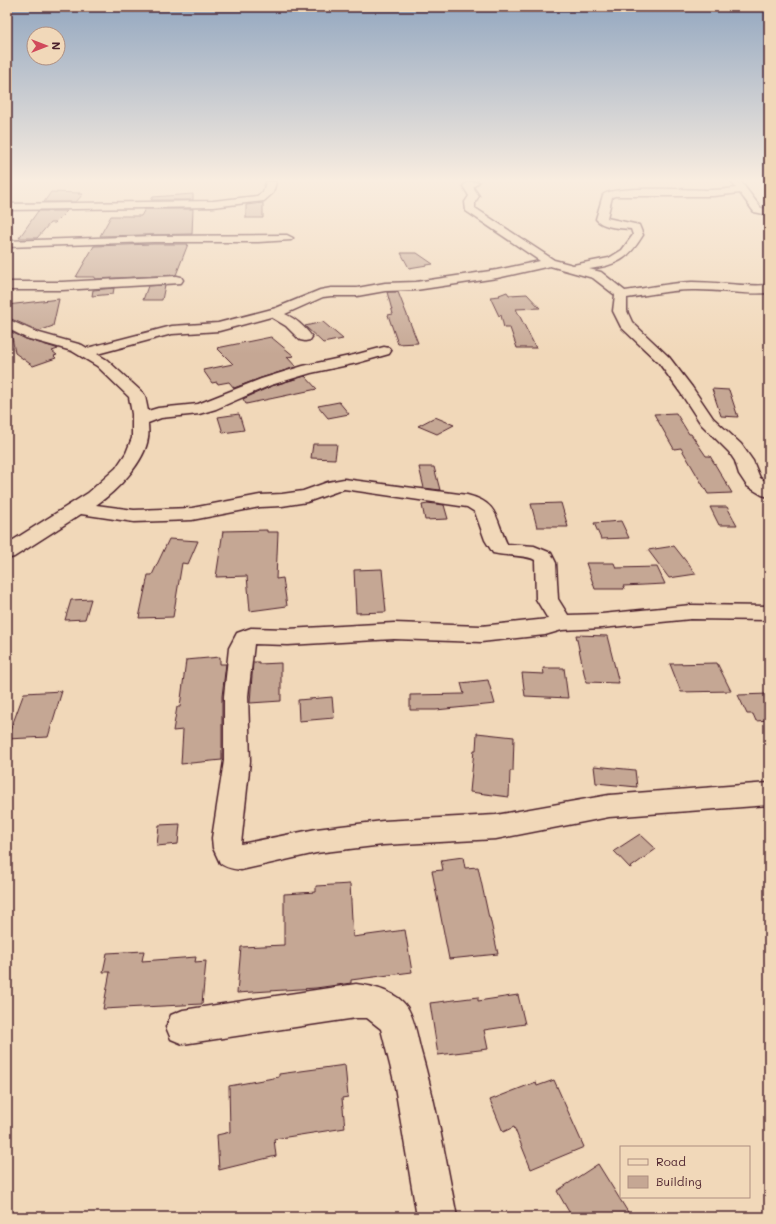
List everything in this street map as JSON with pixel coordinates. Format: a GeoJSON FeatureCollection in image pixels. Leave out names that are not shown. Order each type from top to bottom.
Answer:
{"type":"FeatureCollection","features":[{"type":"Feature","properties":{"kind":"street"},"geometry":{"type":"LineString","coordinates":[[7,244],[149,239]]}},
{"type":"Feature","properties":{"kind":"street"},"geometry":{"type":"LineString","coordinates":[[515,239],[550,262],[597,275],[622,296],[691,286],[729,287],[756,290],[769,289]]}},
{"type":"Feature","properties":{"kind":"street"},"geometry":{"type":"LineString","coordinates":[[570,268],[612,262],[620,258],[631,247],[636,239]]}},
{"type":"Feature","properties":{"kind":"street"},"geometry":{"type":"LineString","coordinates":[[85,353],[178,329],[219,327],[252,317],[280,311],[320,294],[331,292],[357,292],[385,287],[416,286],[497,274],[550,262]]}},
{"type":"Feature","properties":{"kind":"street"},"geometry":{"type":"LineString","coordinates":[[7,286],[62,286],[176,280]]}},
{"type":"Feature","properties":{"kind":"street"},"geometry":{"type":"LineString","coordinates":[[622,296],[620,311],[626,324],[664,360],[687,390],[707,421],[735,448],[744,461],[748,474],[754,482],[760,487],[769,491]]}},
{"type":"Feature","properties":{"kind":"street"},"geometry":{"type":"LineString","coordinates":[[273,313],[284,317],[305,337]]}},
{"type":"Feature","properties":{"kind":"street"},"geometry":{"type":"LineString","coordinates":[[7,323],[31,335],[76,348],[102,363],[134,391],[137,396],[140,420],[140,438],[135,453],[122,472],[95,497],[7,553]]}},
{"type":"Feature","properties":{"kind":"street"},"geometry":{"type":"LineString","coordinates":[[140,420],[158,413],[205,407],[266,382],[308,369],[357,359],[384,351]]}},
{"type":"Feature","properties":{"kind":"street"},"geometry":{"type":"LineString","coordinates":[[78,508],[134,516],[192,514],[260,500],[282,500],[307,496],[344,484],[468,501],[483,509],[495,541],[500,549],[510,552],[531,551],[544,557],[546,563],[547,599],[562,623]]}},
{"type":"Feature","properties":{"kind":"street"},"geometry":{"type":"LineString","coordinates":[[769,613],[691,612],[602,621],[562,623],[545,627],[481,634],[394,631],[288,637],[251,636],[245,638],[241,648],[236,696],[237,761],[226,838],[228,852],[232,856],[241,857],[316,841],[383,833],[496,827],[609,806],[769,794]]}},
{"type":"Feature","properties":{"kind":"street"},"geometry":{"type":"LineString","coordinates":[[183,1027],[356,1001],[370,1002],[384,1009],[395,1019],[412,1081],[437,1217]]}},
{"type":"Feature","properties":{"kind":"building"},"geometry":{"type":"Polygon","coordinates":[[[188,244],[176,275],[95,279],[95,277],[76,277],[94,246],[188,244]]]}},
{"type":"Feature","properties":{"kind":"building"},"geometry":{"type":"Polygon","coordinates":[[[401,253],[417,253],[433,264],[409,268],[401,253]]]}},
{"type":"Feature","properties":{"kind":"building"},"geometry":{"type":"Polygon","coordinates":[[[165,285],[162,300],[143,300],[148,286],[165,285]]]}},
{"type":"Feature","properties":{"kind":"building"},"geometry":{"type":"Polygon","coordinates":[[[114,288],[113,294],[92,296],[93,290],[114,288]]]}},
{"type":"Feature","properties":{"kind":"building"},"geometry":{"type":"Polygon","coordinates":[[[387,292],[398,292],[418,343],[398,344],[388,315],[393,314],[387,292]]]}},
{"type":"Feature","properties":{"kind":"building"},"geometry":{"type":"Polygon","coordinates":[[[507,292],[509,295],[527,294],[540,308],[516,309],[536,348],[517,348],[510,328],[504,328],[501,315],[499,316],[490,297],[500,296],[499,295],[507,292]]]}},
{"type":"Feature","properties":{"kind":"building"},"geometry":{"type":"Polygon","coordinates":[[[59,299],[53,326],[39,331],[9,318],[7,305],[59,299]]]}},
{"type":"Feature","properties":{"kind":"building"},"geometry":{"type":"Polygon","coordinates":[[[323,322],[343,339],[323,343],[305,326],[323,322]]]}},
{"type":"Feature","properties":{"kind":"building"},"geometry":{"type":"Polygon","coordinates":[[[11,332],[26,339],[58,349],[52,351],[57,355],[54,356],[56,358],[33,366],[15,353],[11,332]]]}},
{"type":"Feature","properties":{"kind":"building"},"geometry":{"type":"Polygon","coordinates":[[[271,337],[294,356],[287,357],[296,367],[234,388],[229,382],[218,384],[217,382],[212,383],[203,370],[233,364],[217,348],[271,337]]]}},
{"type":"Feature","properties":{"kind":"building"},"geometry":{"type":"Polygon","coordinates":[[[305,376],[317,389],[246,404],[243,399],[272,386],[305,376]]]}},
{"type":"Feature","properties":{"kind":"building"},"geometry":{"type":"Polygon","coordinates":[[[712,389],[729,390],[738,417],[721,416],[712,389]]]}},
{"type":"Feature","properties":{"kind":"building"},"geometry":{"type":"Polygon","coordinates":[[[339,402],[349,414],[328,418],[318,406],[339,402]]]}},
{"type":"Feature","properties":{"kind":"building"},"geometry":{"type":"Polygon","coordinates":[[[676,413],[689,434],[691,434],[706,456],[710,456],[732,493],[708,494],[681,448],[674,449],[654,414],[676,413]]]}},
{"type":"Feature","properties":{"kind":"building"},"geometry":{"type":"Polygon","coordinates":[[[239,414],[244,430],[223,433],[218,417],[239,414]]]}},
{"type":"Feature","properties":{"kind":"building"},"geometry":{"type":"Polygon","coordinates":[[[435,417],[454,425],[437,434],[418,426],[435,417]]]}},
{"type":"Feature","properties":{"kind":"building"},"geometry":{"type":"Polygon","coordinates":[[[313,444],[337,444],[335,459],[311,458],[313,444]]]}},
{"type":"Feature","properties":{"kind":"building"},"geometry":{"type":"Polygon","coordinates":[[[419,467],[434,467],[440,490],[424,488],[419,467]]]}},
{"type":"Feature","properties":{"kind":"building"},"geometry":{"type":"Polygon","coordinates":[[[427,503],[444,505],[448,519],[425,520],[422,505],[428,504],[427,503]]]}},
{"type":"Feature","properties":{"kind":"building"},"geometry":{"type":"Polygon","coordinates":[[[561,503],[568,527],[537,527],[531,504],[561,503]]]}},
{"type":"Feature","properties":{"kind":"building"},"geometry":{"type":"Polygon","coordinates":[[[710,507],[727,507],[737,525],[719,525],[710,507]]]}},
{"type":"Feature","properties":{"kind":"building"},"geometry":{"type":"Polygon","coordinates":[[[621,521],[629,538],[601,539],[594,523],[621,521]]]}},
{"type":"Feature","properties":{"kind":"building"},"geometry":{"type":"Polygon","coordinates":[[[267,530],[267,532],[278,532],[276,579],[283,578],[287,606],[250,611],[247,576],[216,577],[223,531],[267,530]]]}},
{"type":"Feature","properties":{"kind":"building"},"geometry":{"type":"Polygon","coordinates":[[[169,539],[198,541],[188,564],[182,563],[173,617],[139,618],[148,575],[152,575],[169,539]]]}},
{"type":"Feature","properties":{"kind":"building"},"geometry":{"type":"Polygon","coordinates":[[[674,546],[696,574],[669,578],[648,550],[674,546]]]}},
{"type":"Feature","properties":{"kind":"building"},"geometry":{"type":"Polygon","coordinates":[[[586,563],[614,563],[616,568],[657,567],[665,584],[623,586],[624,589],[595,589],[586,563]]]}},
{"type":"Feature","properties":{"kind":"building"},"geometry":{"type":"Polygon","coordinates":[[[382,569],[386,612],[356,613],[354,570],[382,569]]]}},
{"type":"Feature","properties":{"kind":"building"},"geometry":{"type":"Polygon","coordinates":[[[91,599],[85,619],[65,620],[71,600],[91,599]]]}},
{"type":"Feature","properties":{"kind":"building"},"geometry":{"type":"Polygon","coordinates":[[[576,635],[607,636],[619,683],[586,682],[576,635]]]}},
{"type":"Feature","properties":{"kind":"building"},"geometry":{"type":"Polygon","coordinates":[[[220,657],[220,664],[226,664],[222,696],[222,760],[181,764],[183,730],[173,731],[177,707],[180,707],[186,660],[220,657]]]}},
{"type":"Feature","properties":{"kind":"building"},"geometry":{"type":"Polygon","coordinates":[[[253,662],[259,662],[259,664],[281,663],[281,701],[250,703],[253,662]]]}},
{"type":"Feature","properties":{"kind":"building"},"geometry":{"type":"Polygon","coordinates":[[[717,663],[731,691],[681,692],[670,664],[717,663]]]}},
{"type":"Feature","properties":{"kind":"building"},"geometry":{"type":"Polygon","coordinates":[[[543,668],[564,668],[568,698],[525,696],[522,673],[544,674],[543,668]]]}},
{"type":"Feature","properties":{"kind":"building"},"geometry":{"type":"Polygon","coordinates":[[[488,680],[495,704],[436,710],[410,710],[410,695],[464,694],[461,683],[488,680]]]}},
{"type":"Feature","properties":{"kind":"building"},"geometry":{"type":"Polygon","coordinates":[[[62,691],[48,737],[7,739],[24,693],[62,691]]]}},
{"type":"Feature","properties":{"kind":"building"},"geometry":{"type":"Polygon","coordinates":[[[769,694],[769,720],[756,721],[753,714],[747,714],[738,695],[769,694]]]}},
{"type":"Feature","properties":{"kind":"building"},"geometry":{"type":"Polygon","coordinates":[[[332,697],[334,718],[299,721],[298,700],[332,697]]]}},
{"type":"Feature","properties":{"kind":"building"},"geometry":{"type":"Polygon","coordinates":[[[477,733],[514,737],[513,771],[510,771],[509,797],[470,792],[477,733]]]}},
{"type":"Feature","properties":{"kind":"building"},"geometry":{"type":"Polygon","coordinates":[[[594,766],[635,770],[637,787],[596,783],[594,766]]]}},
{"type":"Feature","properties":{"kind":"building"},"geometry":{"type":"Polygon","coordinates":[[[180,824],[178,844],[157,846],[159,825],[180,824]]]}},
{"type":"Feature","properties":{"kind":"building"},"geometry":{"type":"Polygon","coordinates":[[[640,834],[656,849],[630,868],[614,851],[640,834]]]}},
{"type":"Feature","properties":{"kind":"building"},"geometry":{"type":"Polygon","coordinates":[[[463,857],[465,868],[478,867],[498,954],[449,959],[432,871],[443,870],[441,860],[463,857]]]}},
{"type":"Feature","properties":{"kind":"building"},"geometry":{"type":"Polygon","coordinates":[[[350,884],[353,937],[405,930],[412,972],[351,980],[351,983],[316,988],[237,993],[241,947],[284,945],[284,894],[316,892],[316,886],[350,884]]]}},
{"type":"Feature","properties":{"kind":"building"},"geometry":{"type":"Polygon","coordinates":[[[144,951],[142,961],[196,957],[195,962],[206,961],[202,1004],[103,1009],[110,972],[103,972],[107,953],[144,951]]]}},
{"type":"Feature","properties":{"kind":"building"},"geometry":{"type":"Polygon","coordinates":[[[518,995],[525,1024],[484,1030],[488,1049],[438,1055],[430,1003],[478,997],[478,1001],[518,995]]]}},
{"type":"Feature","properties":{"kind":"building"},"geometry":{"type":"Polygon","coordinates":[[[345,1065],[348,1097],[342,1098],[345,1128],[274,1139],[276,1156],[219,1170],[217,1135],[230,1132],[229,1086],[279,1077],[279,1074],[345,1065]]]}},
{"type":"Feature","properties":{"kind":"building"},"geometry":{"type":"Polygon","coordinates":[[[554,1080],[584,1147],[531,1169],[514,1127],[503,1132],[490,1100],[536,1082],[537,1086],[554,1080]]]}},
{"type":"Feature","properties":{"kind":"building"},"geometry":{"type":"Polygon","coordinates":[[[598,1164],[631,1217],[572,1217],[557,1191],[598,1164]]]}}]}
